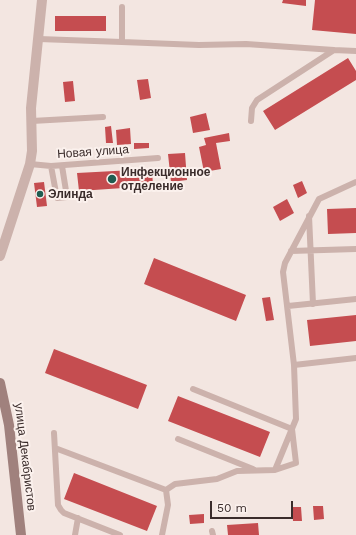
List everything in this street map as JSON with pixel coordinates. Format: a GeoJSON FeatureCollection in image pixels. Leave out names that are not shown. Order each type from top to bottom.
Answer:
{"type":"FeatureCollection","features":[{"type":"Feature","properties":{"kind":"main road","name":"улица Декабристов"},"geometry":{"type":"LineString","coordinates":[[0,383],[9,425],[21,535]]}},
{"type":"Feature","properties":{"kind":"street"},"geometry":{"type":"LineString","coordinates":[[0,256],[30,164],[32,151],[31,108],[42,0]]}},
{"type":"Feature","properties":{"kind":"lane"},"geometry":{"type":"LineString","coordinates":[[122,7],[122,42]]}},
{"type":"Feature","properties":{"kind":"lane"},"geometry":{"type":"LineString","coordinates":[[39,39],[199,45],[246,44],[356,51]]}},
{"type":"Feature","properties":{"kind":"lane"},"geometry":{"type":"LineString","coordinates":[[251,121],[252,108],[257,100],[334,50]]}},
{"type":"Feature","properties":{"kind":"lane"},"geometry":{"type":"LineString","coordinates":[[32,121],[103,116]]}},
{"type":"Feature","properties":{"kind":"lane","name":"Новая улица"},"geometry":{"type":"LineString","coordinates":[[30,164],[62,166],[158,158]]}},
{"type":"Feature","properties":{"kind":"lane"},"geometry":{"type":"LineString","coordinates":[[51,166],[57,198],[67,197],[62,166]]}},
{"type":"Feature","properties":{"kind":"lane"},"geometry":{"type":"LineString","coordinates":[[276,470],[297,413],[294,364],[283,272],[285,263],[319,199],[356,182]]}},
{"type":"Feature","properties":{"kind":"lane"},"geometry":{"type":"LineString","coordinates":[[310,215],[313,304]]}},
{"type":"Feature","properties":{"kind":"lane"},"geometry":{"type":"LineString","coordinates":[[291,251],[356,250]]}},
{"type":"Feature","properties":{"kind":"lane"},"geometry":{"type":"LineString","coordinates":[[288,306],[356,300]]}},
{"type":"Feature","properties":{"kind":"lane"},"geometry":{"type":"LineString","coordinates":[[294,364],[356,358]]}},
{"type":"Feature","properties":{"kind":"lane"},"geometry":{"type":"LineString","coordinates":[[193,389],[292,428]]}},
{"type":"Feature","properties":{"kind":"lane"},"geometry":{"type":"LineString","coordinates":[[166,490],[175,484],[217,479],[237,471],[276,470],[296,463],[292,428]]}},
{"type":"Feature","properties":{"kind":"lane"},"geometry":{"type":"LineString","coordinates":[[54,433],[58,505],[64,513],[120,535]]}},
{"type":"Feature","properties":{"kind":"lane"},"geometry":{"type":"LineString","coordinates":[[178,439],[256,470]]}},
{"type":"Feature","properties":{"kind":"lane"},"geometry":{"type":"LineString","coordinates":[[55,448],[166,490]]}},
{"type":"Feature","properties":{"kind":"lane"},"geometry":{"type":"LineString","coordinates":[[162,535],[168,505],[166,490]]}},
{"type":"Feature","properties":{"kind":"lane"},"geometry":{"type":"LineString","coordinates":[[75,535],[78,518]]}},
{"type":"Feature","properties":{"kind":"building"},"geometry":{"type":"Polygon","coordinates":[[[283,0],[306,0],[306,6],[282,3],[283,0]]]}},
{"type":"Feature","properties":{"kind":"building"},"geometry":{"type":"Polygon","coordinates":[[[315,0],[356,0],[356,34],[312,30],[315,0]]]}},
{"type":"Feature","properties":{"kind":"building"},"geometry":{"type":"Polygon","coordinates":[[[55,16],[106,16],[106,31],[55,31],[55,16]]]}},
{"type":"Feature","properties":{"kind":"building"},"geometry":{"type":"Polygon","coordinates":[[[348,58],[356,71],[356,80],[275,130],[263,111],[348,58]]]}},
{"type":"Feature","properties":{"kind":"building"},"geometry":{"type":"Polygon","coordinates":[[[148,79],[151,98],[140,100],[137,80],[148,79]]]}},
{"type":"Feature","properties":{"kind":"building"},"geometry":{"type":"Polygon","coordinates":[[[73,81],[75,101],[65,102],[63,82],[73,81]]]}},
{"type":"Feature","properties":{"kind":"building"},"geometry":{"type":"Polygon","coordinates":[[[206,113],[210,130],[193,133],[190,117],[206,113]]]}},
{"type":"Feature","properties":{"kind":"building"},"geometry":{"type":"Polygon","coordinates":[[[111,126],[113,143],[106,143],[105,127],[111,126]]]}},
{"type":"Feature","properties":{"kind":"building"},"geometry":{"type":"Polygon","coordinates":[[[130,128],[131,144],[117,145],[116,130],[130,128]]]}},
{"type":"Feature","properties":{"kind":"building"},"geometry":{"type":"Polygon","coordinates":[[[229,133],[230,141],[216,143],[221,169],[204,172],[199,147],[206,145],[204,138],[229,133]]]}},
{"type":"Feature","properties":{"kind":"building"},"geometry":{"type":"Polygon","coordinates":[[[134,143],[149,143],[149,148],[134,149],[134,143]]]}},
{"type":"Feature","properties":{"kind":"building"},"geometry":{"type":"Polygon","coordinates":[[[185,153],[187,180],[171,182],[168,154],[185,153]]]}},
{"type":"Feature","properties":{"kind":"building"},"geometry":{"type":"Polygon","coordinates":[[[152,169],[153,186],[79,191],[77,173],[152,169]]]}},
{"type":"Feature","properties":{"kind":"building"},"geometry":{"type":"Polygon","coordinates":[[[302,181],[307,193],[298,198],[293,185],[302,181]]]}},
{"type":"Feature","properties":{"kind":"building","name":"Элинда"},"geometry":{"type":"Polygon","coordinates":[[[44,182],[47,206],[37,207],[34,183],[44,182]]]}},
{"type":"Feature","properties":{"kind":"building"},"geometry":{"type":"Polygon","coordinates":[[[287,199],[294,213],[280,221],[273,207],[287,199]]]}},
{"type":"Feature","properties":{"kind":"building"},"geometry":{"type":"Polygon","coordinates":[[[356,208],[356,233],[328,234],[327,209],[356,208]]]}},
{"type":"Feature","properties":{"kind":"building"},"geometry":{"type":"Polygon","coordinates":[[[154,258],[246,295],[236,321],[144,284],[154,258]]]}},
{"type":"Feature","properties":{"kind":"building"},"geometry":{"type":"Polygon","coordinates":[[[270,297],[274,320],[266,321],[262,298],[270,297]]]}},
{"type":"Feature","properties":{"kind":"building"},"geometry":{"type":"Polygon","coordinates":[[[356,315],[356,341],[310,346],[307,320],[356,315]]]}},
{"type":"Feature","properties":{"kind":"building"},"geometry":{"type":"Polygon","coordinates":[[[54,349],[147,385],[138,409],[45,373],[54,349]]]}},
{"type":"Feature","properties":{"kind":"building"},"geometry":{"type":"Polygon","coordinates":[[[178,396],[270,432],[260,457],[168,421],[178,396]]]}},
{"type":"Feature","properties":{"kind":"building"},"geometry":{"type":"Polygon","coordinates":[[[74,473],[157,506],[147,531],[64,499],[74,473]]]}},
{"type":"Feature","properties":{"kind":"building"},"geometry":{"type":"Polygon","coordinates":[[[313,506],[323,506],[324,519],[314,520],[313,506]]]}},
{"type":"Feature","properties":{"kind":"building"},"geometry":{"type":"Polygon","coordinates":[[[292,507],[301,507],[302,521],[293,521],[292,507]]]}},
{"type":"Feature","properties":{"kind":"building"},"geometry":{"type":"Polygon","coordinates":[[[204,514],[204,523],[190,524],[189,515],[204,514]]]}},
{"type":"Feature","properties":{"kind":"building"},"geometry":{"type":"Polygon","coordinates":[[[258,523],[259,535],[228,535],[227,525],[258,523]]]}},
{"type":"Feature","properties":{"kind":"place","name":"Инфекционное отделение"},"geometry":{"type":"Point","coordinates":[112,179]}},
{"type":"Feature","properties":{"kind":"place","name":"Элинда"},"geometry":{"type":"Point","coordinates":[40,194]}}]}
